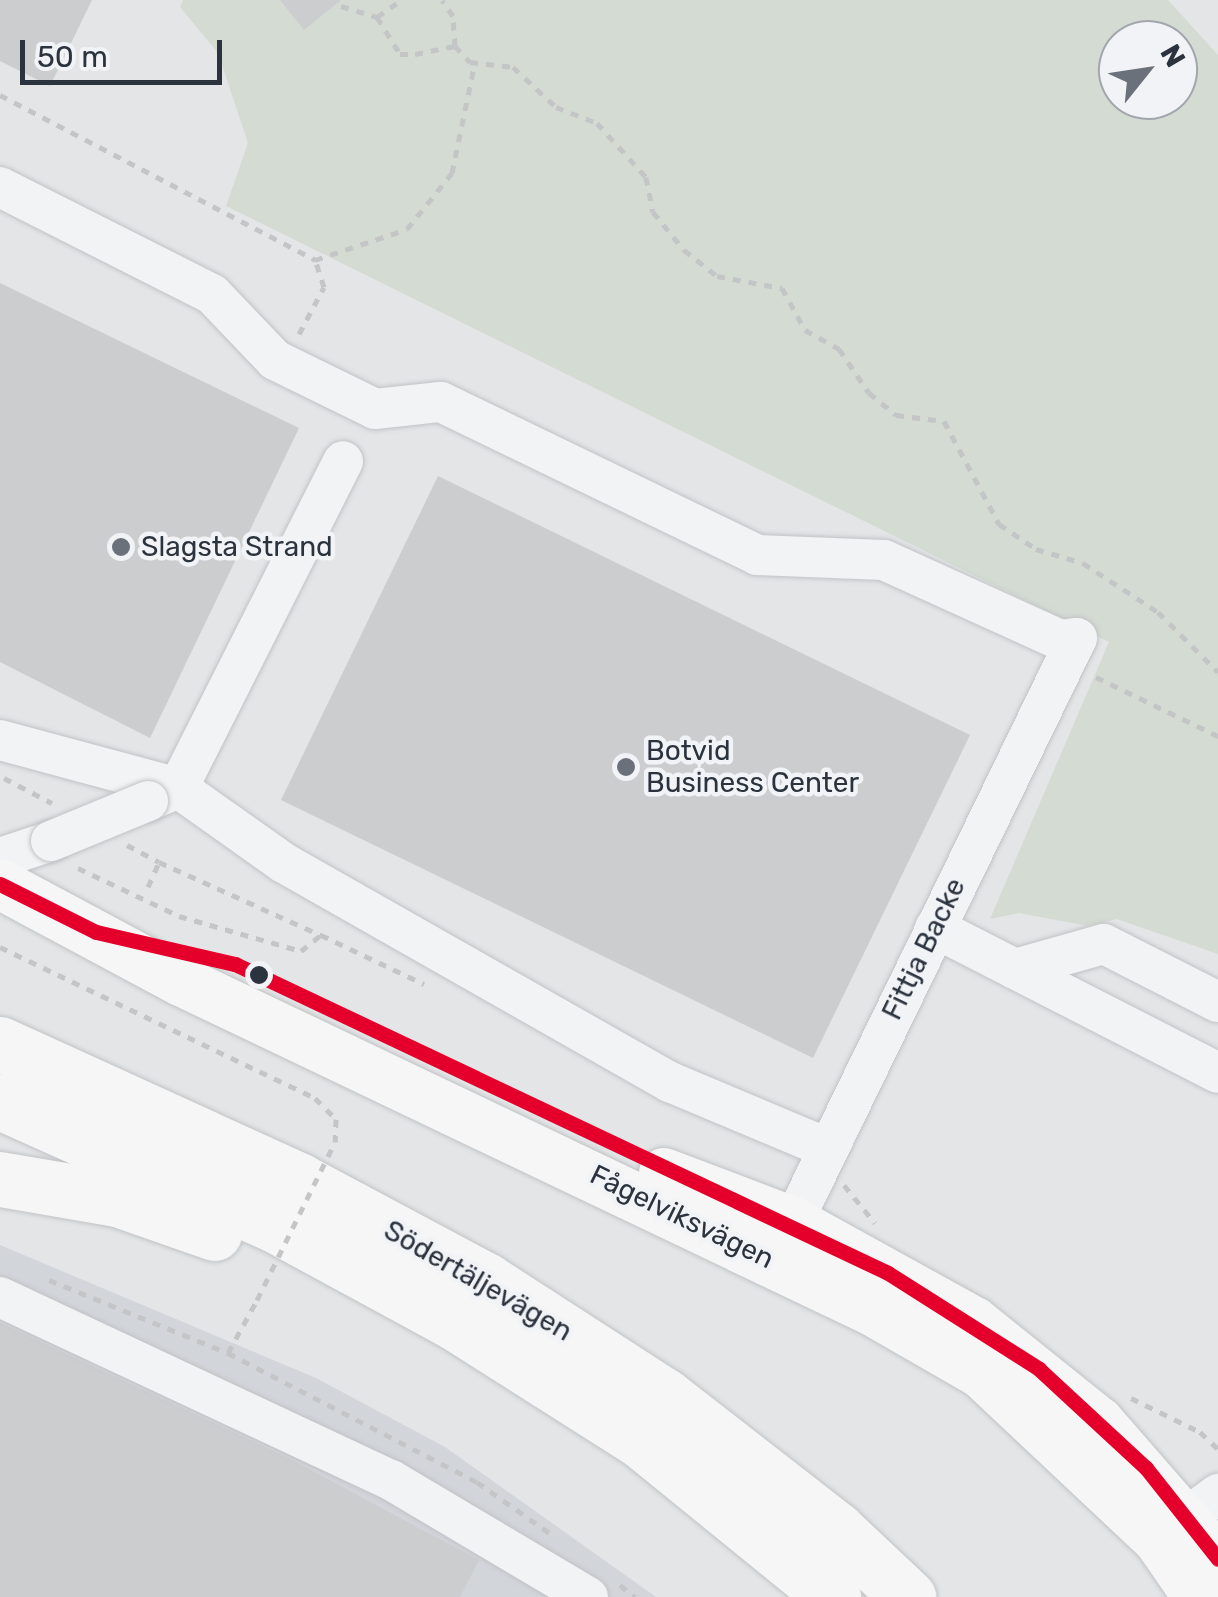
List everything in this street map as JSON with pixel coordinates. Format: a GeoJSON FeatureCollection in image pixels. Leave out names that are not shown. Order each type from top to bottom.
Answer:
{"type":"FeatureCollection","features":[{"type":"Feature","properties":{"kind":"highway","name":"Södertäljevägen"},"geometry":{"type":"LineString","coordinates":[[0,1044],[300,1181],[487,1281],[666,1396],[908,1597]]}},
{"type":"Feature","properties":{"kind":"highway","name":"Södertäljevägen"},"geometry":{"type":"LineString","coordinates":[[0,1102],[275,1225],[457,1324],[640,1440],[832,1597]]}},
{"type":"Feature","properties":{"kind":"highway"},"geometry":{"type":"LineString","coordinates":[[0,1179],[117,1199],[457,1324]]}},
{"type":"Feature","properties":{"kind":"main road","name":"Fågelviksvägen"},"geometry":{"type":"LineString","coordinates":[[0,884],[182,981],[783,1242],[1188,1516],[1218,1558]]}},
{"type":"Feature","properties":{"kind":"main road","name":"Fågelviksvägen"},"geometry":{"type":"LineString","coordinates":[[1188,1516],[1198,1597]]}},
{"type":"Feature","properties":{"kind":"street"},"geometry":{"type":"LineString","coordinates":[[0,187],[212,294],[284,364],[375,408],[440,402],[757,555],[884,560],[1060,640],[1077,638]]}},
{"type":"Feature","properties":{"kind":"street"},"geometry":{"type":"LineString","coordinates":[[28,849],[163,794],[343,462]]}},
{"type":"Feature","properties":{"kind":"street","name":"Fittja Backe"},"geometry":{"type":"LineString","coordinates":[[783,1242],[1077,638]]}},
{"type":"Feature","properties":{"kind":"street"},"geometry":{"type":"LineString","coordinates":[[0,740],[163,794],[670,1082],[821,1161]]}},
{"type":"Feature","properties":{"kind":"street"},"geometry":{"type":"LineString","coordinates":[[935,928],[1218,1073]]}},
{"type":"Feature","properties":{"kind":"street"},"geometry":{"type":"LineString","coordinates":[[1016,969],[1104,944],[1218,1002]]}},
{"type":"Feature","properties":{"kind":"street"},"geometry":{"type":"LineString","coordinates":[[0,1297],[391,1480],[588,1597]]}},
{"type":"Feature","properties":{"kind":"path"},"geometry":{"type":"LineString","coordinates":[[377,17],[402,0]]}},
{"type":"Feature","properties":{"kind":"path"},"geometry":{"type":"LineString","coordinates":[[442,0],[456,46],[475,62],[513,67],[556,107],[598,123],[646,176],[654,212],[684,250],[716,276],[782,288],[805,330],[839,348],[868,393],[896,415],[944,421],[998,524],[1036,549],[1084,562],[1158,612],[1218,672]]}},
{"type":"Feature","properties":{"kind":"path"},"geometry":{"type":"LineString","coordinates":[[341,6],[377,17],[400,54],[456,46]]}},
{"type":"Feature","properties":{"kind":"path"},"geometry":{"type":"LineString","coordinates":[[316,260],[407,229],[452,173],[475,62]]}},
{"type":"Feature","properties":{"kind":"path"},"geometry":{"type":"LineString","coordinates":[[0,95],[316,260],[324,287],[284,364]]}},
{"type":"Feature","properties":{"kind":"path"},"geometry":{"type":"LineString","coordinates":[[1077,638],[1097,679],[1218,736]]}},
{"type":"Feature","properties":{"kind":"path"},"geometry":{"type":"LineString","coordinates":[[28,849],[178,916],[301,951],[320,935]]}},
{"type":"Feature","properties":{"kind":"path"},"geometry":{"type":"LineString","coordinates":[[148,888],[160,862],[437,990]]}},
{"type":"Feature","properties":{"kind":"path"},"geometry":{"type":"LineString","coordinates":[[0,946],[315,1098],[336,1119],[335,1142],[228,1353]]}},
{"type":"Feature","properties":{"kind":"path"},"geometry":{"type":"LineString","coordinates":[[821,1161],[889,1233]]}},
{"type":"Feature","properties":{"kind":"path"},"geometry":{"type":"LineString","coordinates":[[1124,1394],[1200,1432],[1218,1449]]}},
{"type":"Feature","properties":{"kind":"shaded area"},"geometry":{"type":"Polygon","coordinates":[[[183,0],[1168,0],[1186,20],[1098,20],[1098,120],[1198,120],[1198,33],[1218,55],[1218,954],[1117,919],[1088,926],[1019,913],[990,919],[1109,642],[226,206],[248,143],[218,53],[180,7],[183,0]]]}},
{"type":"Feature","properties":{"kind":"shaded area"},"geometry":{"type":"Polygon","coordinates":[[[0,1245],[316,1378],[445,1447],[656,1597],[0,1597],[0,1245]]]}},
{"type":"Feature","properties":{"kind":"building"},"geometry":{"type":"Polygon","coordinates":[[[0,0],[92,0],[50,86],[0,61],[0,0]]]}},
{"type":"Feature","properties":{"kind":"building"},"geometry":{"type":"Polygon","coordinates":[[[280,0],[341,0],[304,30],[280,0]]]}},
{"type":"Feature","properties":{"kind":"building","name":"Slagsta Strand"},"geometry":{"type":"Polygon","coordinates":[[[0,283],[299,428],[150,738],[0,662],[0,283]]]}},
{"type":"Feature","properties":{"kind":"building","name":"Botvid Business Center"},"geometry":{"type":"Polygon","coordinates":[[[438,476],[970,735],[813,1058],[281,800],[438,476]]]}},
{"type":"Feature","properties":{"kind":"building"},"geometry":{"type":"Polygon","coordinates":[[[0,1323],[292,1460],[479,1560],[460,1597],[0,1597],[0,1323]]]}},
{"type":"Feature","properties":{"kind":"transit line"},"geometry":{"type":"LineString","coordinates":[[0,884],[96,932],[235,964],[888,1273],[1039,1369],[1146,1468],[1218,1559]]}},
{"type":"Feature","properties":{"kind":"place","name":"Slagsta Strand"},"geometry":{"type":"Point","coordinates":[121,547]}},
{"type":"Feature","properties":{"kind":"place","name":"Botvid Business Center"},"geometry":{"type":"Point","coordinates":[626,767]}}]}
